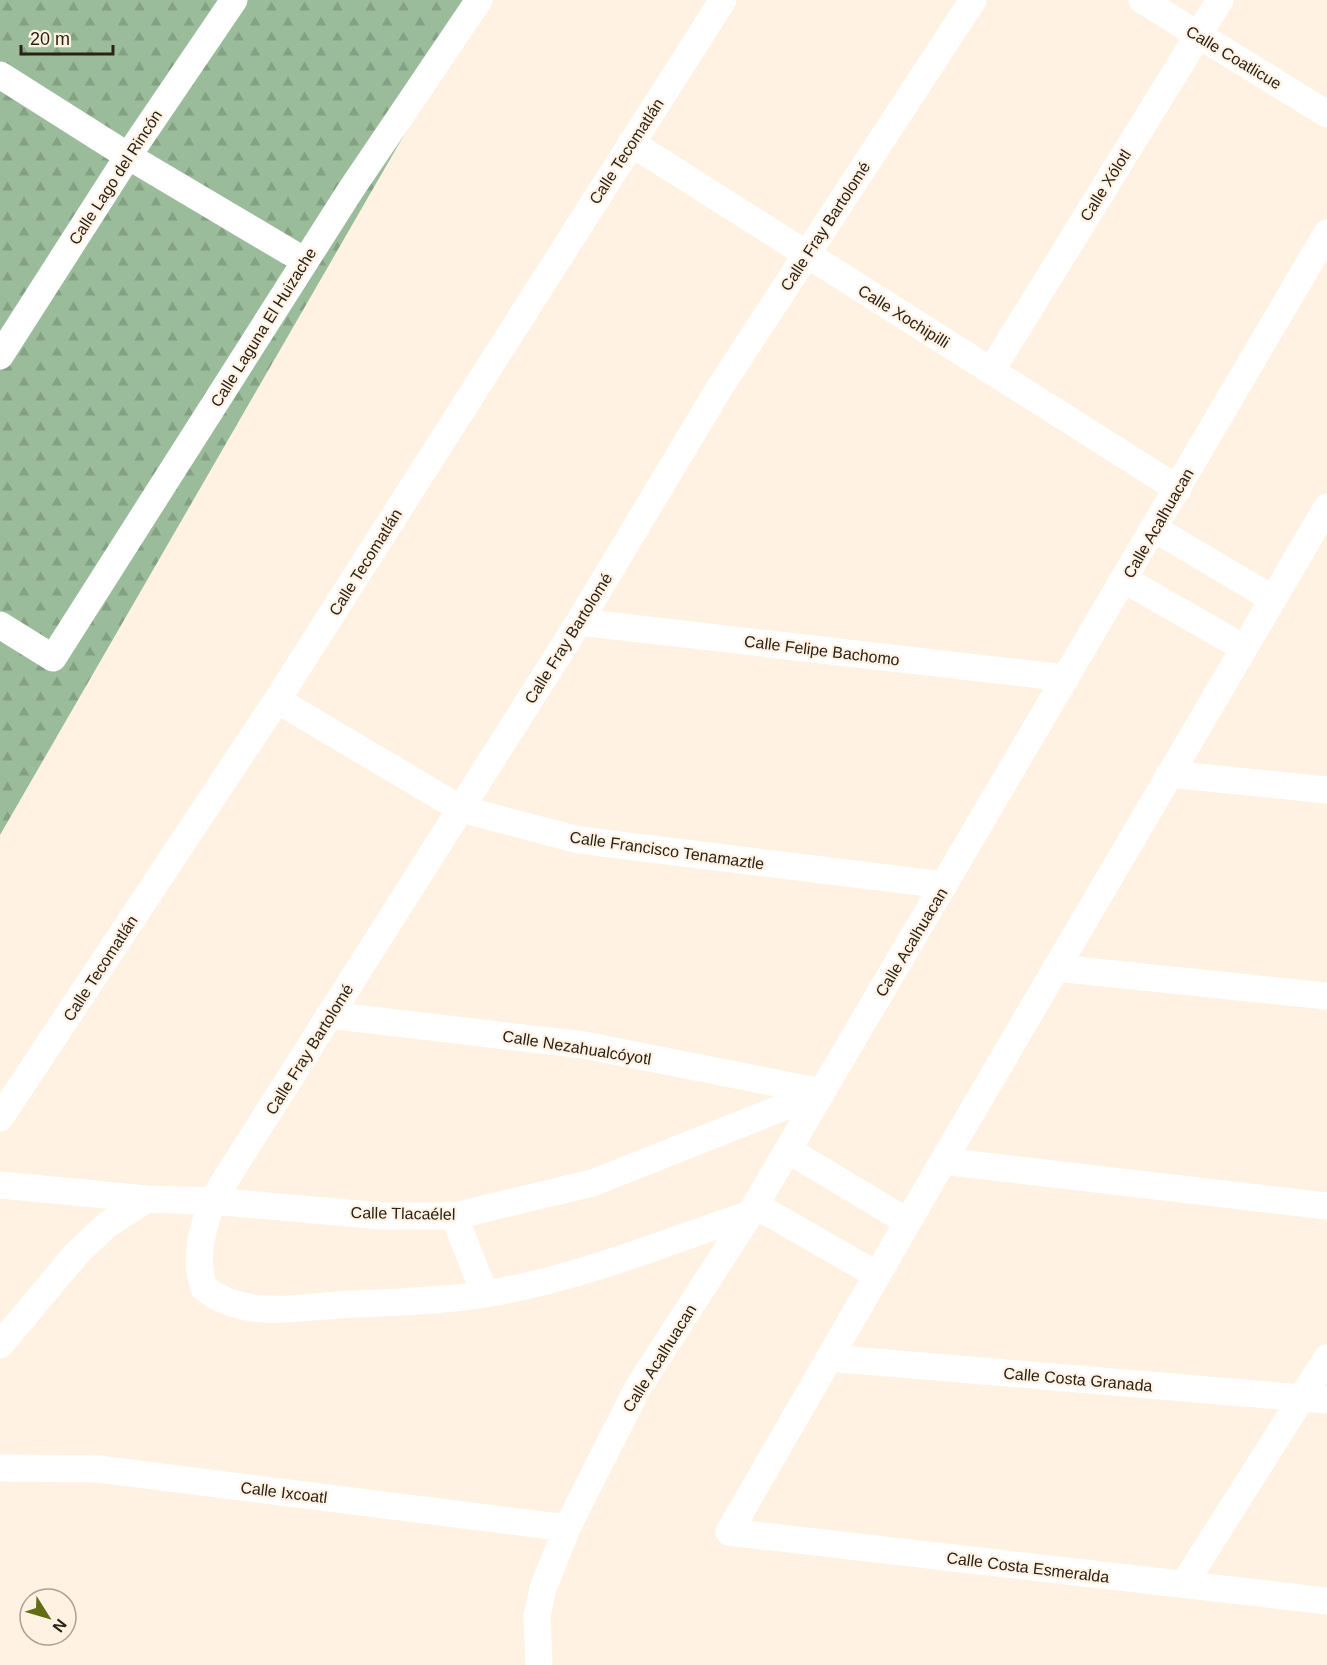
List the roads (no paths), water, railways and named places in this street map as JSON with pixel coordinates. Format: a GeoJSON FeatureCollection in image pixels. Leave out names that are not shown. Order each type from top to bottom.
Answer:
{"type":"FeatureCollection","features":[{"type":"Feature","properties":{"kind":"street","name":"Calle Lago del Rincón"},"geometry":{"type":"LineString","coordinates":[[0,356],[128,156],[234,0]]}},
{"type":"Feature","properties":{"kind":"street","name":"Calle Laguna El Huizache"},"geometry":{"type":"LineString","coordinates":[[0,625],[53,658],[305,261],[479,0]]}},
{"type":"Feature","properties":{"kind":"street","name":"Calle Tecomatlán"},"geometry":{"type":"LineString","coordinates":[[0,1118],[277,700],[723,0]]}},
{"type":"Feature","properties":{"kind":"street","name":"Calle Fray Bartolomé"},"geometry":{"type":"LineString","coordinates":[[484,1294],[258,1310],[218,1299],[204,1288],[198,1259],[202,1231],[212,1202],[579,622],[720,387],[973,0]]}},
{"type":"Feature","properties":{"kind":"street","name":"Calle Coatlicue"},"geometry":{"type":"LineString","coordinates":[[1142,0],[1327,114]]}},
{"type":"Feature","properties":{"kind":"street","name":"Calle Xólotl"},"geometry":{"type":"LineString","coordinates":[[991,371],[1220,0]]}},
{"type":"Feature","properties":{"kind":"street"},"geometry":{"type":"LineString","coordinates":[[0,75],[128,156],[305,261]]}},
{"type":"Feature","properties":{"kind":"street","name":"Calle Xochipilli"},"geometry":{"type":"LineString","coordinates":[[631,143],[1178,489]]}},
{"type":"Feature","properties":{"kind":"street","name":"Calle Acalhuacan"},"geometry":{"type":"LineString","coordinates":[[539,1665],[537,1616],[541,1598],[567,1528],[637,1389],[753,1210],[1327,233]]}},
{"type":"Feature","properties":{"kind":"street"},"geometry":{"type":"LineString","coordinates":[[829,1358],[1327,507]]}},
{"type":"Feature","properties":{"kind":"street"},"geometry":{"type":"LineString","coordinates":[[1155,529],[1273,599]]}},
{"type":"Feature","properties":{"kind":"street"},"geometry":{"type":"LineString","coordinates":[[1125,580],[1244,648]]}},
{"type":"Feature","properties":{"kind":"street","name":"Calle Felipe Bachomo"},"geometry":{"type":"LineString","coordinates":[[579,622],[1066,678]]}},
{"type":"Feature","properties":{"kind":"street","name":"Calle Francisco Tenamaztle"},"geometry":{"type":"LineString","coordinates":[[277,700],[461,809],[579,840],[944,885]]}},
{"type":"Feature","properties":{"kind":"street"},"geometry":{"type":"LineString","coordinates":[[1169,774],[1327,790]]}},
{"type":"Feature","properties":{"kind":"street"},"geometry":{"type":"LineString","coordinates":[[1056,968],[1327,996]]}},
{"type":"Feature","properties":{"kind":"street","name":"Calle Nezahualcóyotl"},"geometry":{"type":"LineString","coordinates":[[329,1016],[584,1045],[822,1092]]}},
{"type":"Feature","properties":{"kind":"street","name":"Calle Tlacaélel"},"geometry":{"type":"LineString","coordinates":[[0,1185],[147,1199],[382,1216],[454,1216],[592,1183],[822,1092]]}},
{"type":"Feature","properties":{"kind":"street"},"geometry":{"type":"LineString","coordinates":[[788,1150],[908,1222]]}},
{"type":"Feature","properties":{"kind":"street"},"geometry":{"type":"LineString","coordinates":[[943,1161],[1327,1206]]}},
{"type":"Feature","properties":{"kind":"street"},"geometry":{"type":"LineString","coordinates":[[0,1345],[76,1253],[107,1225],[147,1199]]}},
{"type":"Feature","properties":{"kind":"street"},"geometry":{"type":"LineString","coordinates":[[454,1216],[484,1294],[568,1275],[753,1210],[877,1275]]}},
{"type":"Feature","properties":{"kind":"street","name":"Calle Costa Granada"},"geometry":{"type":"LineString","coordinates":[[829,1358],[1314,1399]]}},
{"type":"Feature","properties":{"kind":"street","name":"Calle Costa Esmeralda"},"geometry":{"type":"LineString","coordinates":[[829,1358],[729,1532],[1327,1600]]}},
{"type":"Feature","properties":{"kind":"street"},"geometry":{"type":"LineString","coordinates":[[1184,1584],[1314,1399],[1327,1358]]}},
{"type":"Feature","properties":{"kind":"street","name":"Calle Ixcoatl"},"geometry":{"type":"LineString","coordinates":[[0,1468],[99,1469],[567,1528]]}}]}
